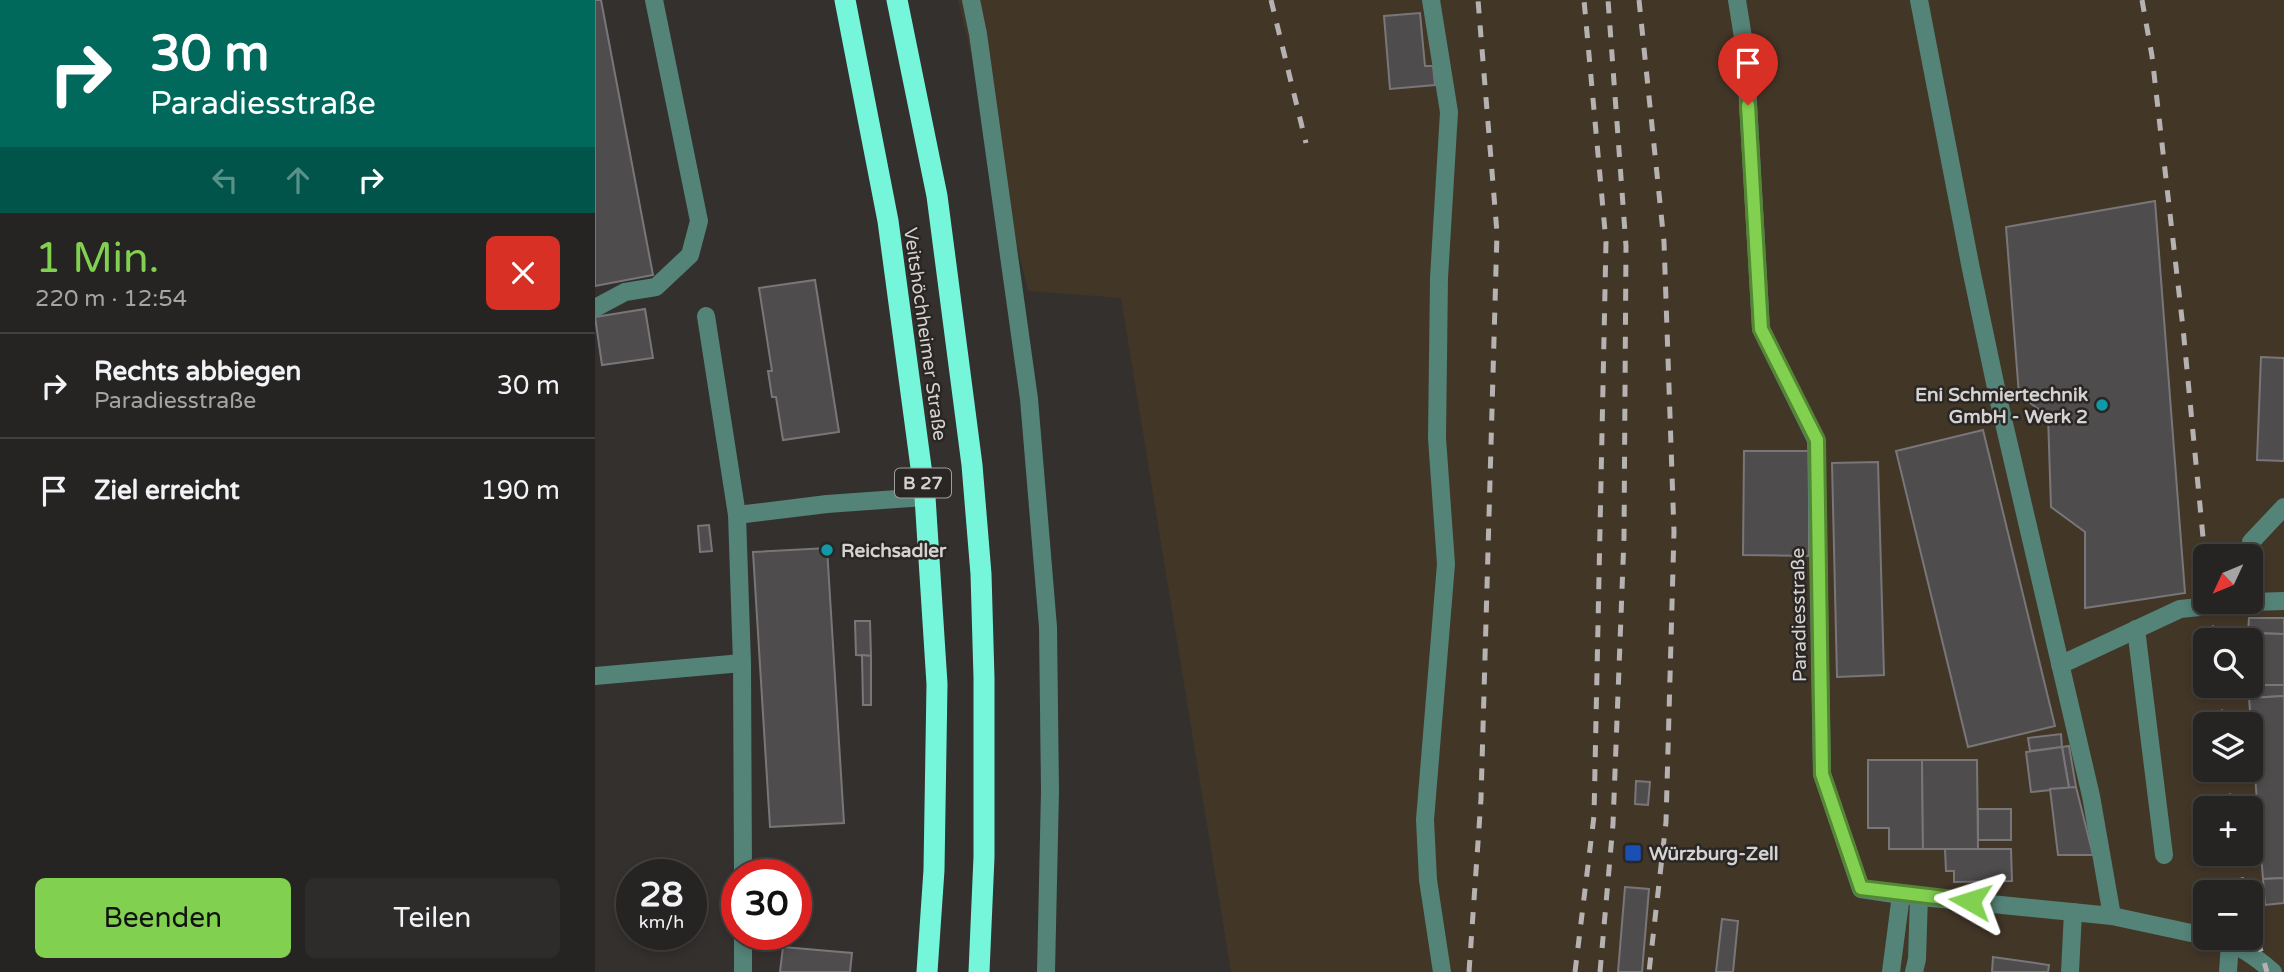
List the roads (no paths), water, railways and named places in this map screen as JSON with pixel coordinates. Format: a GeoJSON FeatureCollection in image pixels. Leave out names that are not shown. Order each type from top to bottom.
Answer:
{"type":"FeatureCollection","features":[{"type":"Feature","properties":{"kind":"highway","name":"Veitshöchheimer Straße"},"geometry":{"type":"LineString","coordinates":[[845,0],[888,221],[925,497],[937,684],[935,870],[927,972]]}},
{"type":"Feature","properties":{"kind":"highway","name":"Veitshöchheimer Straße"},"geometry":{"type":"LineString","coordinates":[[898,0],[937,195],[972,465],[984,678],[984,857],[979,972]]}},
{"type":"Feature","properties":{"kind":"street"},"geometry":{"type":"LineString","coordinates":[[595,308],[625,292],[656,287],[690,255],[699,221],[654,0]]}},
{"type":"Feature","properties":{"kind":"street"},"geometry":{"type":"LineString","coordinates":[[971,0],[1029,399],[1048,627],[1050,791],[1046,972]]}},
{"type":"Feature","properties":{"kind":"street"},"geometry":{"type":"LineString","coordinates":[[1431,0],[1449,112],[1439,278],[1437,438],[1445,564],[1425,820],[1428,880],[1442,972]]}},
{"type":"Feature","properties":{"kind":"street","name":"Paradiesstraße"},"geometry":{"type":"LineString","coordinates":[[1737,0],[1745,50],[1761,329],[1817,440],[1822,774],[1861,888],[2112,916],[2193,933]]}},
{"type":"Feature","properties":{"kind":"street"},"geometry":{"type":"LineString","coordinates":[[1919,0],[1999,402],[2091,796],[2112,916]]}},
{"type":"Feature","properties":{"kind":"street"},"geometry":{"type":"LineString","coordinates":[[706,316],[737,514],[742,663],[743,859]]}},
{"type":"Feature","properties":{"kind":"street"},"geometry":{"type":"LineString","coordinates":[[737,514],[925,497]]}},
{"type":"Feature","properties":{"kind":"street"},"geometry":{"type":"LineString","coordinates":[[2251,544],[2284,507]]}},
{"type":"Feature","properties":{"kind":"street"},"geometry":{"type":"LineString","coordinates":[[2263,602],[2284,601]]}},
{"type":"Feature","properties":{"kind":"street"},"geometry":{"type":"LineString","coordinates":[[2060,665],[2180,609],[2193,608]]}},
{"type":"Feature","properties":{"kind":"street"},"geometry":{"type":"LineString","coordinates":[[2136,629],[2164,855]]}},
{"type":"Feature","properties":{"kind":"street"},"geometry":{"type":"LineString","coordinates":[[595,676],[742,663]]}},
{"type":"Feature","properties":{"kind":"street"},"geometry":{"type":"LineString","coordinates":[[1879,972],[1892,965],[1910,895]]}},
{"type":"Feature","properties":{"kind":"street"},"geometry":{"type":"LineString","coordinates":[[1910,895],[1917,960],[1914,972]]}},
{"type":"Feature","properties":{"kind":"street"},"geometry":{"type":"LineString","coordinates":[[2070,972],[2073,912]]}},
{"type":"Feature","properties":{"kind":"street"},"geometry":{"type":"LineString","coordinates":[[743,950],[743,972]]}},
{"type":"Feature","properties":{"kind":"street"},"geometry":{"type":"LineString","coordinates":[[2224,950],[2228,972]]}},
{"type":"Feature","properties":{"kind":"street"},"geometry":{"type":"LineString","coordinates":[[2238,950],[2273,972]]}},
{"type":"Feature","properties":{"kind":"railway"},"geometry":{"type":"LineString","coordinates":[[1271,0],[1306,143]]}},
{"type":"Feature","properties":{"kind":"railway"},"geometry":{"type":"LineString","coordinates":[[1469,972],[1481,799],[1497,233],[1478,0]]}},
{"type":"Feature","properties":{"kind":"railway"},"geometry":{"type":"LineString","coordinates":[[1575,972],[1594,816],[1606,242],[1584,0]]}},
{"type":"Feature","properties":{"kind":"railway"},"geometry":{"type":"LineString","coordinates":[[1600,972],[1613,824],[1624,538],[1626,246],[1608,0]]}},
{"type":"Feature","properties":{"kind":"railway"},"geometry":{"type":"LineString","coordinates":[[1639,0],[1664,242],[1674,532],[1666,822],[1649,972]]}},
{"type":"Feature","properties":{"kind":"railway"},"geometry":{"type":"LineString","coordinates":[[2142,0],[2152,56],[2183,328],[2204,544]]}},
{"type":"Feature","properties":{"kind":"railway"},"geometry":{"type":"LineString","coordinates":[[2210,614],[2212,628]]}},
{"type":"Feature","properties":{"kind":"railway"},"geometry":{"type":"LineString","coordinates":[[2219,698],[2221,712]]}},
{"type":"Feature","properties":{"kind":"railway"},"geometry":{"type":"LineString","coordinates":[[2227,782],[2229,796]]}},
{"type":"Feature","properties":{"kind":"railway"},"geometry":{"type":"LineString","coordinates":[[2239,866],[2242,880]]}},
{"type":"Feature","properties":{"kind":"railway"},"geometry":{"type":"LineString","coordinates":[[2261,950],[2267,972]]}},
{"type":"Feature","properties":{"kind":"place","name":"Eni Schmiertechnik GmbH - Werk 2"},"geometry":{"type":"Point","coordinates":[2102,405]}},
{"type":"Feature","properties":{"kind":"place","name":"Reichsadler"},"geometry":{"type":"Point","coordinates":[827,550]}},
{"type":"Feature","properties":{"kind":"place","name":"Würzburg-Zell"},"geometry":{"type":"Point","coordinates":[1633,853]}}]}
